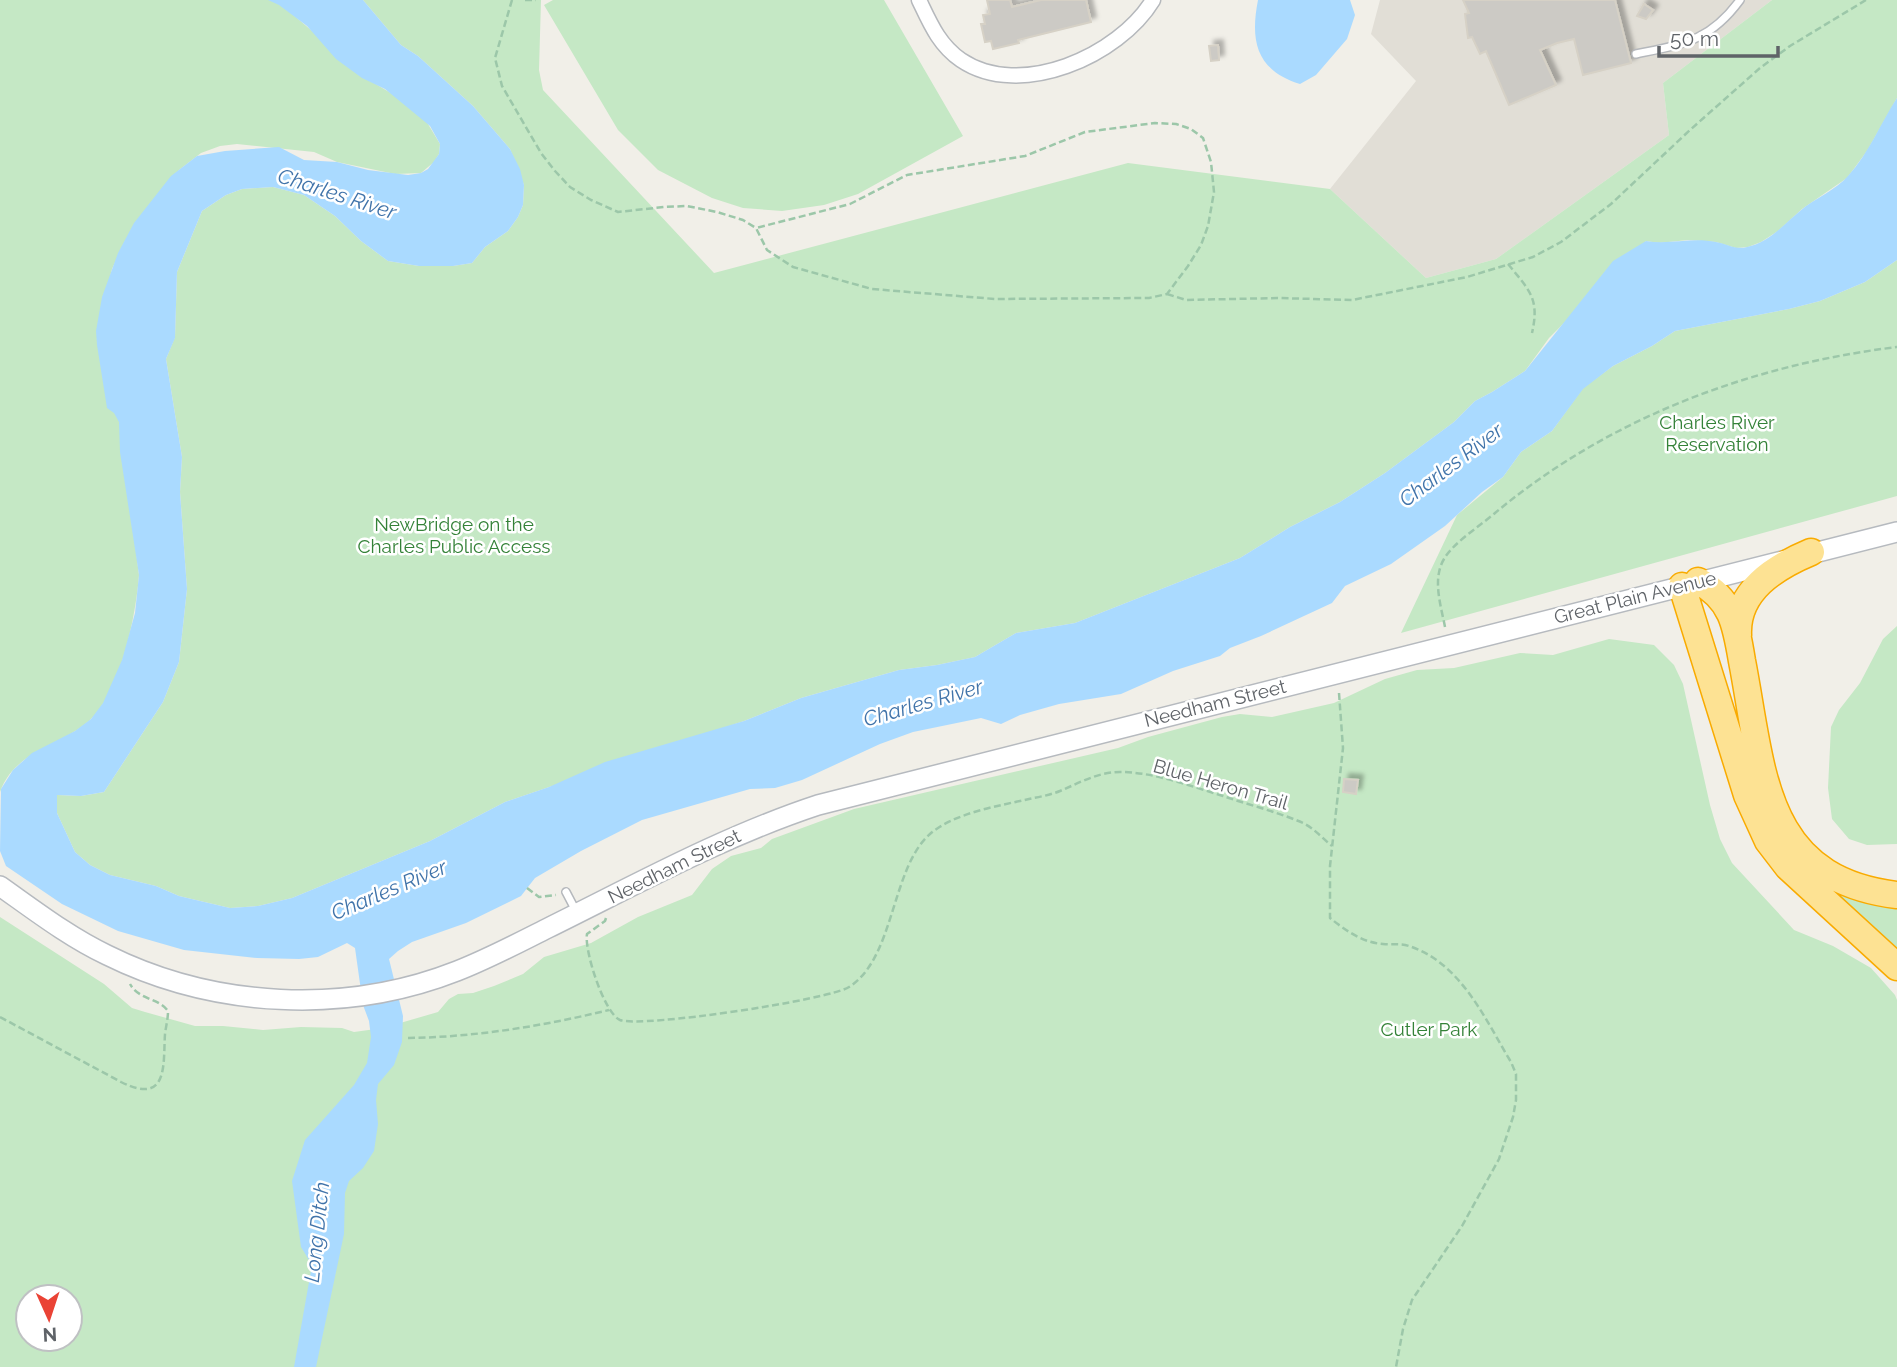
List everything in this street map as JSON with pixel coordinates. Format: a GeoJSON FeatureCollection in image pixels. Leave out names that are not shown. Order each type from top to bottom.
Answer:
{"type":"FeatureCollection","features":[{"type":"Feature","properties":{"kind":"highway"},"geometry":{"type":"LineString","coordinates":[[1738,640],[1741,609],[1751,592],[1787,563],[1811,552]]}},
{"type":"Feature","properties":{"kind":"highway"},"geometry":{"type":"LineString","coordinates":[[1690,583],[1714,591],[1727,606],[1738,640],[1765,781],[1772,806],[1783,828],[1807,858],[1825,872],[1860,888],[1897,895]]}},
{"type":"Feature","properties":{"kind":"highway"},"geometry":{"type":"LineString","coordinates":[[1690,583],[1747,795],[1768,841],[1788,867],[1897,968]]}},
{"type":"Feature","properties":{"kind":"main road","name":"Great Plain Avenue"},"geometry":{"type":"LineString","coordinates":[[1372,663],[1897,532]]}},
{"type":"Feature","properties":{"kind":"main road","name":"Needham Street"},"geometry":{"type":"LineString","coordinates":[[0,886],[93,948],[135,968],[182,984],[234,995],[289,1000],[346,997],[416,985],[485,959],[730,838],[818,805],[1372,663]]}},
{"type":"Feature","properties":{"kind":"street"},"geometry":{"type":"LineString","coordinates":[[919,0],[936,35],[956,56],[982,70],[1010,74],[1055,70],[1098,52],[1123,35],[1153,0]]}},
{"type":"Feature","properties":{"kind":"lane"},"geometry":{"type":"LineString","coordinates":[[1636,54],[1697,38],[1719,26],[1740,0]]}},
{"type":"Feature","properties":{"kind":"lane"},"geometry":{"type":"LineString","coordinates":[[566,892],[577,914]]}},
{"type":"Feature","properties":{"kind":"path"},"geometry":{"type":"LineString","coordinates":[[512,0],[495,58],[502,86],[541,153],[570,187],[591,200],[618,212],[687,206],[743,220],[756,228],[767,250],[793,267],[872,289],[1036,300],[1149,298],[1167,294],[1186,300],[1352,300],[1467,277],[1533,257],[1561,242],[1611,204],[1760,68],[1790,46],[1866,0]]}},
{"type":"Feature","properties":{"kind":"path"},"geometry":{"type":"LineString","coordinates":[[525,0],[536,0]]}},
{"type":"Feature","properties":{"kind":"path"},"geometry":{"type":"LineString","coordinates":[[756,228],[850,204],[907,175],[1026,156],[1085,132],[1155,123],[1175,124],[1191,128],[1203,138],[1212,162],[1214,191],[1209,226],[1201,245],[1167,294]]}},
{"type":"Feature","properties":{"kind":"path"},"geometry":{"type":"LineString","coordinates":[[1508,264],[1534,296],[1536,316],[1532,333]]}},
{"type":"Feature","properties":{"kind":"path"},"geometry":{"type":"LineString","coordinates":[[1449,644],[1439,591],[1440,568],[1444,558],[1507,504],[1578,452],[1632,422],[1739,381],[1814,359],[1897,346]]}},
{"type":"Feature","properties":{"kind":"path"},"geometry":{"type":"LineString","coordinates":[[1336,672],[1343,748],[1332,846],[1331,918],[1345,931],[1372,943],[1410,946],[1444,966],[1467,990],[1516,1074],[1513,1117],[1499,1159],[1462,1226],[1412,1300],[1396,1367]]}},
{"type":"Feature","properties":{"kind":"path","name":"Blue Heron Trail"},"geometry":{"type":"LineString","coordinates":[[609,1010],[618,1019],[629,1022],[680,1019],[730,1013],[847,989],[870,964],[897,902],[910,863],[930,834],[966,815],[989,807],[1058,792],[1100,775],[1120,772],[1191,786],[1306,824],[1332,846]]}},
{"type":"Feature","properties":{"kind":"path"},"geometry":{"type":"LineString","coordinates":[[527,888],[539,897],[566,892]]}},
{"type":"Feature","properties":{"kind":"path"},"geometry":{"type":"LineString","coordinates":[[408,1038],[451,1038],[574,1019],[609,1010],[586,945],[587,934],[606,919],[601,902]]}},
{"type":"Feature","properties":{"kind":"path"},"geometry":{"type":"LineString","coordinates":[[0,1017],[131,1087],[146,1089],[157,1082],[164,1072],[169,1011],[132,988],[130,982],[135,968]]}},
{"type":"Feature","properties":{"kind":"shaded area"},"geometry":{"type":"Polygon","coordinates":[[[1380,0],[1772,0],[1663,83],[1669,135],[1496,259],[1426,278],[1330,189],[1416,81],[1371,34],[1380,0]]]}},
{"type":"Feature","properties":{"kind":"green space"},"geometry":{"type":"Polygon","coordinates":[[[0,0],[276,0],[369,80],[425,119],[440,144],[439,154],[434,162],[421,173],[395,174],[337,162],[314,152],[237,144],[220,146],[201,153],[179,170],[125,241],[112,269],[104,301],[139,575],[130,631],[118,672],[101,707],[78,729],[39,750],[16,767],[0,792],[0,0]]]}},
{"type":"Feature","properties":{"kind":"green space","name":"NewBridge on the Charles Public Access"},"geometry":{"type":"Polygon","coordinates":[[[363,0],[541,0],[539,70],[543,90],[714,273],[1128,163],[1330,189],[1426,278],[1496,259],[1669,135],[1663,83],[1772,0],[1897,0],[1897,98],[1867,151],[1847,178],[1802,209],[1778,231],[1761,242],[1736,248],[1716,242],[1646,241],[1549,338],[1525,371],[1475,401],[1454,422],[1385,473],[1340,502],[1290,527],[1240,558],[1075,623],[1016,633],[975,657],[899,670],[801,698],[744,721],[505,802],[430,841],[292,898],[258,906],[230,908],[110,875],[90,865],[75,852],[57,813],[57,795],[81,796],[104,792],[163,702],[179,662],[187,589],[180,492],[182,457],[166,359],[175,337],[177,272],[202,211],[226,195],[242,189],[273,187],[304,195],[335,216],[361,241],[388,261],[419,266],[453,266],[472,263],[485,247],[508,231],[523,205],[524,185],[510,149],[473,106],[418,56],[401,45],[363,0]]]}},
{"type":"Feature","properties":{"kind":"green space"},"geometry":{"type":"Polygon","coordinates":[[[553,0],[884,0],[963,136],[858,194],[824,205],[782,211],[743,208],[712,198],[658,170],[618,130],[544,5],[553,0]]]}},
{"type":"Feature","properties":{"kind":"green space","name":"Charles River Reservation"},"geometry":{"type":"Polygon","coordinates":[[[1897,260],[1897,496],[1401,633],[1457,515],[1503,477],[1521,452],[1552,431],[1583,388],[1613,366],[1675,331],[1820,301],[1865,282],[1897,260]]]}},
{"type":"Feature","properties":{"kind":"green space"},"geometry":{"type":"Polygon","coordinates":[[[1897,626],[1897,844],[1867,845],[1849,839],[1832,819],[1828,788],[1831,727],[1839,710],[1860,683],[1883,639],[1897,626]]]}},
{"type":"Feature","properties":{"kind":"green space","name":"Cutler Park"},"geometry":{"type":"Polygon","coordinates":[[[1609,639],[1654,645],[1674,665],[1683,684],[1710,805],[1720,839],[1732,863],[1794,930],[1833,946],[1871,968],[1895,995],[1897,1367],[0,1367],[0,917],[104,984],[132,1008],[145,1012],[195,1026],[263,1030],[342,1028],[354,1032],[383,1028],[438,1012],[449,999],[458,994],[473,993],[494,986],[523,974],[544,957],[591,943],[638,917],[692,895],[712,869],[731,856],[761,848],[772,839],[854,809],[1118,748],[1222,717],[1240,714],[1272,717],[1334,703],[1385,679],[1417,670],[1454,668],[1520,653],[1553,655],[1609,639]]]}},
{"type":"Feature","properties":{"kind":"green space"},"geometry":{"type":"Polygon","coordinates":[[[1823,880],[1897,903],[1897,954],[1866,927],[1823,880]]]}},
{"type":"Feature","properties":{"kind":"water"},"geometry":{"type":"Polygon","coordinates":[[[268,0],[363,0],[401,45],[418,56],[473,106],[510,149],[524,185],[523,205],[508,231],[485,247],[472,263],[453,266],[419,266],[388,261],[361,241],[335,216],[304,195],[273,187],[242,189],[226,195],[202,211],[177,272],[175,338],[166,359],[182,457],[180,492],[187,589],[179,662],[163,702],[104,792],[81,796],[57,795],[57,813],[75,852],[90,865],[110,875],[230,908],[258,906],[292,898],[430,841],[505,802],[549,787],[605,762],[744,721],[801,698],[899,670],[975,657],[1016,633],[1075,623],[1240,558],[1290,527],[1340,502],[1385,473],[1454,422],[1475,401],[1525,371],[1613,261],[1646,241],[1707,241],[1743,248],[1769,237],[1848,176],[1897,98],[1897,260],[1865,282],[1820,301],[1675,331],[1613,366],[1583,389],[1552,431],[1521,452],[1503,477],[1445,526],[1391,564],[1345,586],[1332,603],[1230,648],[1220,656],[1173,671],[1121,694],[1059,704],[1020,715],[1001,724],[981,718],[913,732],[802,780],[775,788],[750,789],[642,820],[535,878],[521,896],[466,923],[412,942],[398,951],[389,959],[403,1016],[402,1042],[394,1065],[378,1084],[378,1124],[374,1151],[363,1168],[349,1181],[345,1193],[344,1234],[316,1367],[294,1367],[312,1265],[301,1247],[292,1181],[305,1140],[354,1085],[367,1063],[371,1037],[363,1005],[355,948],[347,943],[318,957],[299,959],[257,958],[184,950],[118,931],[62,904],[6,866],[0,851],[1,789],[13,770],[32,753],[75,731],[91,719],[103,703],[122,660],[135,613],[139,575],[120,452],[119,422],[107,408],[96,331],[102,297],[118,253],[134,223],[171,176],[197,156],[279,147],[304,160],[337,162],[368,170],[408,175],[428,169],[439,154],[440,144],[430,126],[385,89],[362,78],[336,59],[307,26],[268,0]]]}},
{"type":"Feature","properties":{"kind":"water"},"geometry":{"type":"Polygon","coordinates":[[[1258,0],[1350,0],[1355,15],[1347,39],[1316,75],[1300,84],[1274,71],[1260,52],[1255,28],[1258,0]]]}},
{"type":"Feature","properties":{"kind":"building"},"geometry":{"type":"Polygon","coordinates":[[[987,0],[1010,0],[1012,7],[1041,0],[1086,0],[1091,22],[993,49],[991,41],[985,42],[981,24],[985,24],[983,15],[990,14],[987,0]]]}},
{"type":"Feature","properties":{"kind":"building"},"geometry":{"type":"Polygon","coordinates":[[[1463,0],[1615,0],[1631,63],[1583,75],[1574,39],[1557,43],[1540,50],[1556,85],[1509,105],[1486,51],[1480,54],[1472,37],[1468,38],[1465,14],[1469,13],[1463,0]]]}},
{"type":"Feature","properties":{"kind":"building"},"geometry":{"type":"Polygon","coordinates":[[[1644,4],[1653,10],[1646,19],[1637,16],[1644,4]]]}},
{"type":"Feature","properties":{"kind":"building"},"geometry":{"type":"Polygon","coordinates":[[[1218,45],[1219,60],[1211,61],[1209,46],[1218,45]]]}},
{"type":"Feature","properties":{"kind":"building"},"geometry":{"type":"Polygon","coordinates":[[[1344,779],[1358,780],[1356,794],[1343,792],[1344,779]]]}},
{"type":"Feature","properties":{"kind":"water label","name":"Charles River"},"geometry":{"type":"Point","coordinates":[337,194]}},
{"type":"Feature","properties":{"kind":"water label","name":"Charles River"},"geometry":{"type":"Point","coordinates":[1451,465]}},
{"type":"Feature","properties":{"kind":"water label","name":"Charles River"},"geometry":{"type":"Point","coordinates":[923,703]}},
{"type":"Feature","properties":{"kind":"water label","name":"Charles River"},"geometry":{"type":"Point","coordinates":[389,890]}},
{"type":"Feature","properties":{"kind":"water label","name":"Long Ditch"},"geometry":{"type":"Point","coordinates":[317,1232]}}]}
